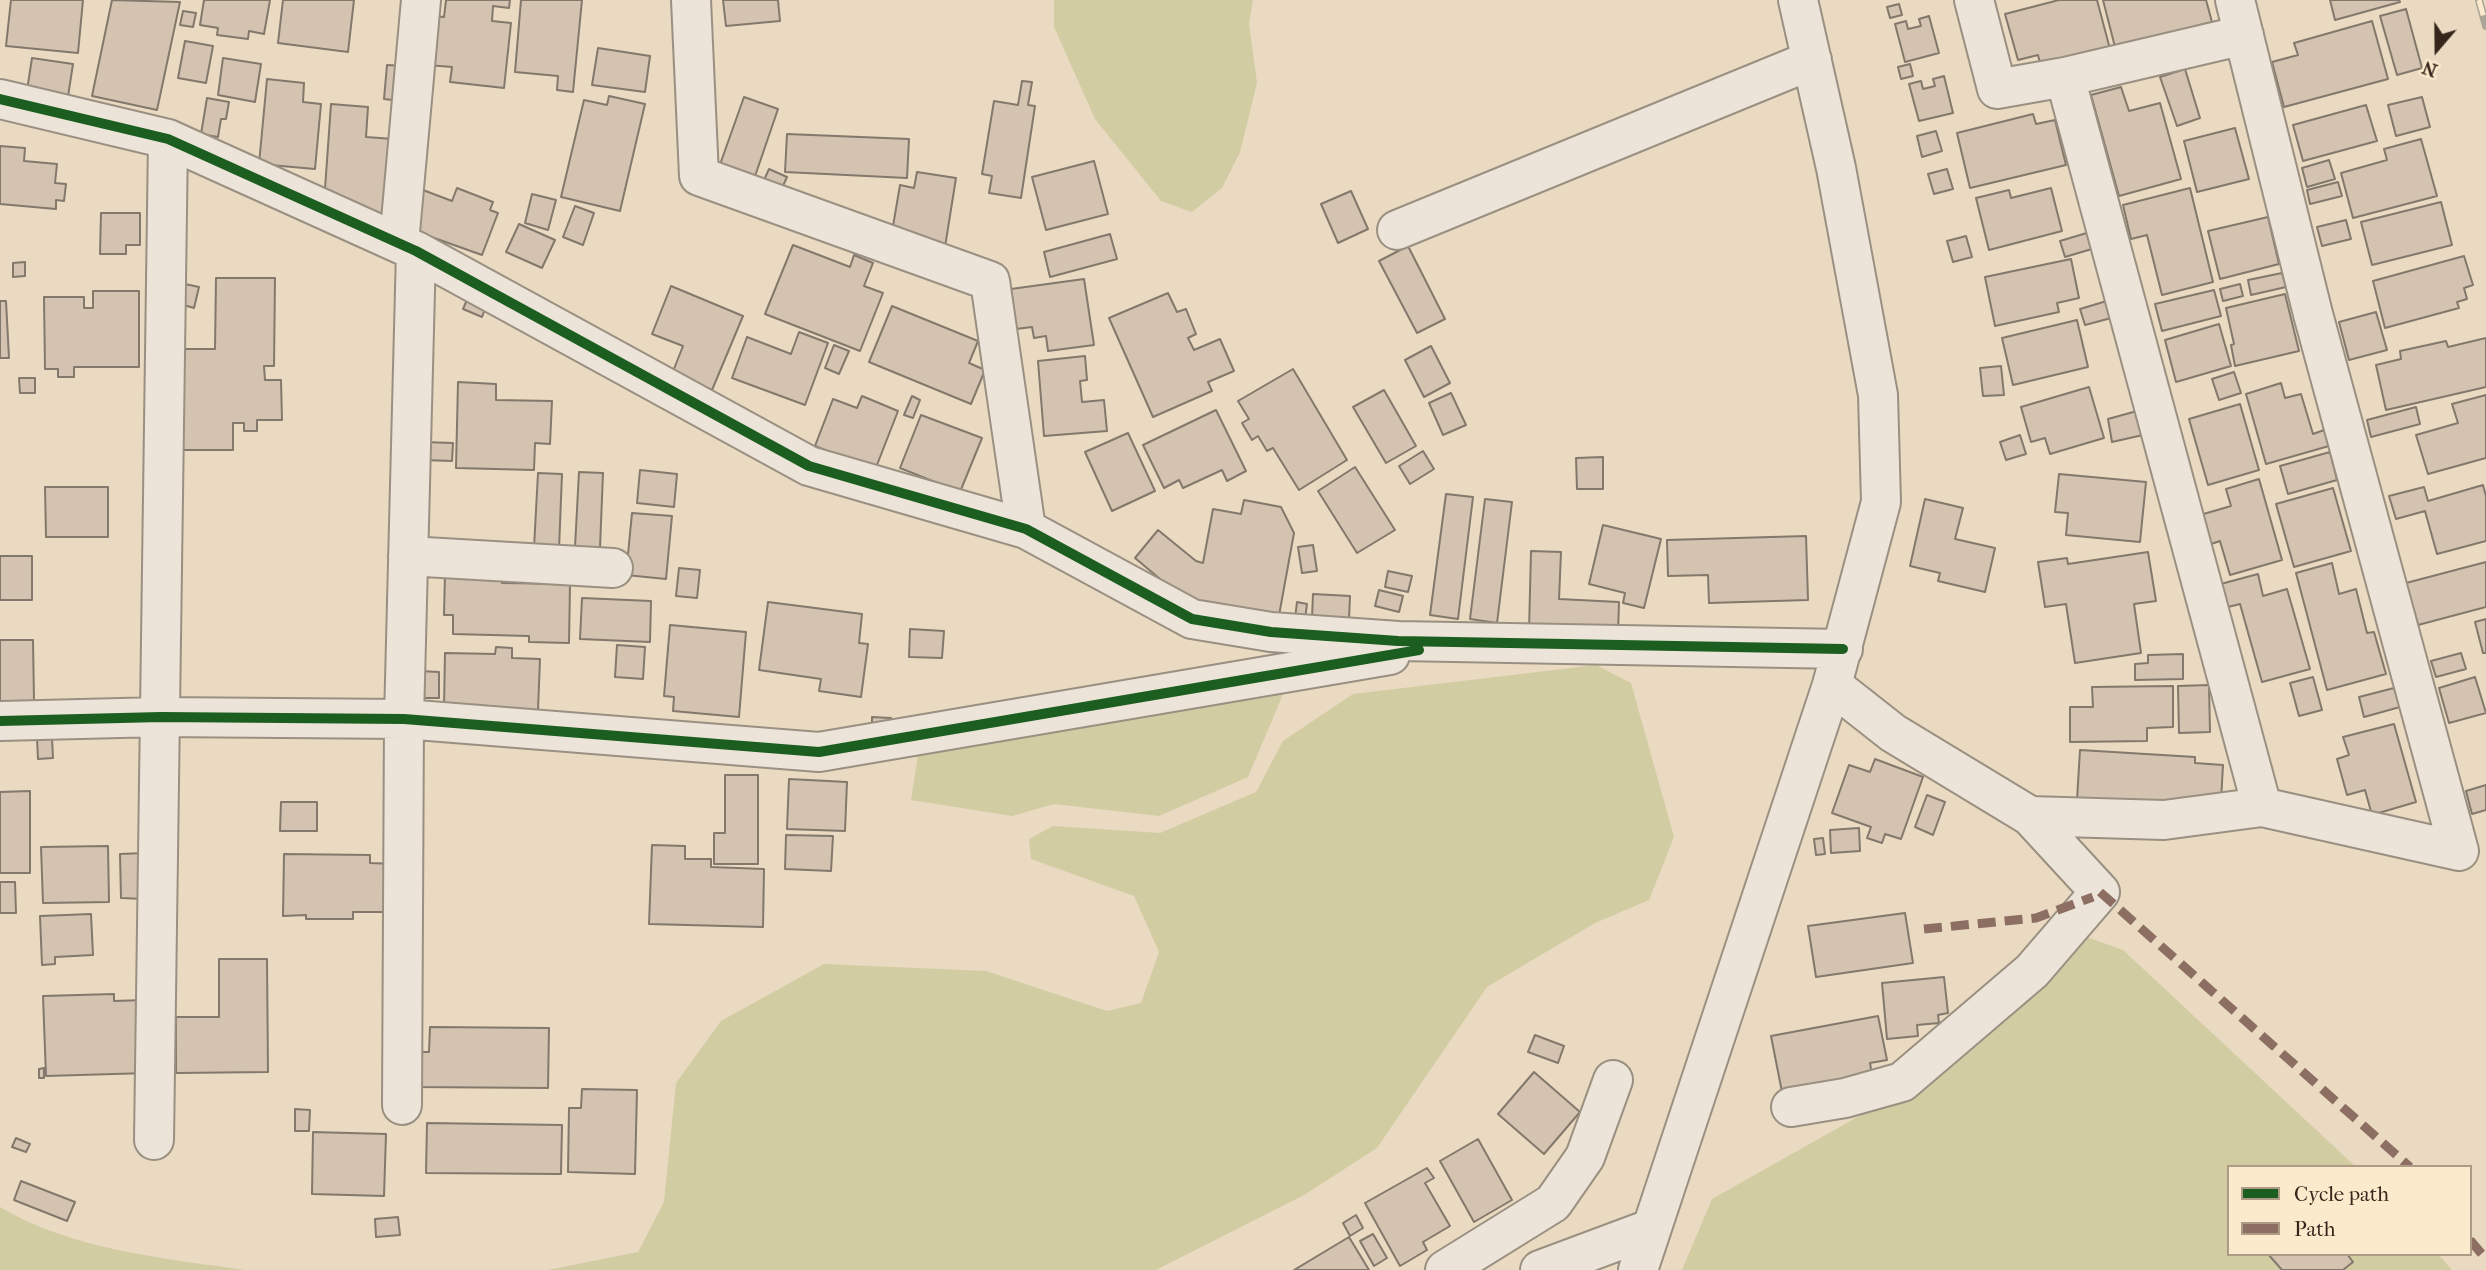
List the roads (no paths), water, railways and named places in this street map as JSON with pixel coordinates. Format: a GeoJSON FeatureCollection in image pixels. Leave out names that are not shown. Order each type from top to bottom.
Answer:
{"type":"FeatureCollection","features":[{"type":"Feature","properties":{"kind":"street"},"geometry":{"type":"LineString","coordinates":[[402,1105],[404,719],[408,556],[408,247],[421,0]]}},
{"type":"Feature","properties":{"kind":"street"},"geometry":{"type":"LineString","coordinates":[[691,0],[699,177],[990,281],[1026,529]]}},
{"type":"Feature","properties":{"kind":"street"},"geometry":{"type":"LineString","coordinates":[[1638,1270],[1838,667],[1881,502],[1878,396],[1836,168],[1798,0]]}},
{"type":"Feature","properties":{"kind":"street"},"geometry":{"type":"LineString","coordinates":[[1974,0],[1997,89],[2065,77],[2240,17],[2313,314],[2459,851],[2262,807],[2164,820],[2030,816]]}},
{"type":"Feature","properties":{"kind":"street"},"geometry":{"type":"LineString","coordinates":[[1396,230],[1812,60]]}},
{"type":"Feature","properties":{"kind":"street"},"geometry":{"type":"LineString","coordinates":[[2065,77],[2262,807]]}},
{"type":"Feature","properties":{"kind":"street"},"geometry":{"type":"LineString","coordinates":[[0,99],[168,139],[408,247],[809,466],[1026,529],[1192,619],[1271,632],[1838,667],[1893,733],[2030,816],[2100,892],[2032,971],[1902,1082],[1845,1098],[1791,1107]]}},
{"type":"Feature","properties":{"kind":"street"},"geometry":{"type":"LineString","coordinates":[[155,1140],[168,139]]}},
{"type":"Feature","properties":{"kind":"street"},"geometry":{"type":"LineString","coordinates":[[408,556],[614,568]]}},
{"type":"Feature","properties":{"kind":"street"},"geometry":{"type":"LineString","coordinates":[[0,722],[160,717],[404,719],[820,752],[1461,643]]}},
{"type":"Feature","properties":{"kind":"street"},"geometry":{"type":"LineString","coordinates":[[1445,1270],[1553,1203],[1585,1157],[1613,1080]]}},
{"type":"Feature","properties":{"kind":"street"},"geometry":{"type":"LineString","coordinates":[[1540,1270],[1650,1229]]}},
{"type":"Feature","properties":{"kind":"railway"},"geometry":{"type":"LineString","coordinates":[[2479,0],[2486,26]]}}]}
